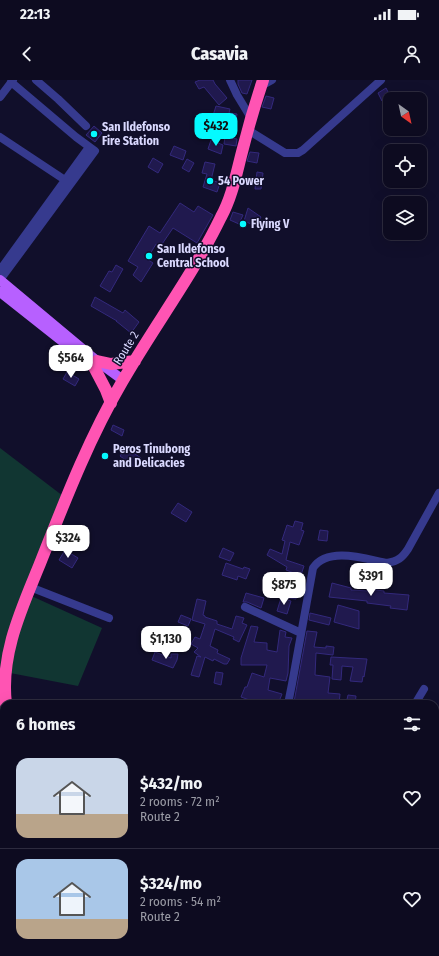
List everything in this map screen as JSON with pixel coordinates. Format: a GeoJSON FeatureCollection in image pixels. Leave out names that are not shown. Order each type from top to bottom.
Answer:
{"type":"FeatureCollection","features":[{"type":"Feature","properties":{"kind":"highway","name":"Route 2"},"geometry":{"type":"LineString","coordinates":[[6,700],[5,674],[15,626],[82,459],[121,383],[188,278],[222,217],[233,190],[249,124],[262,83]]}},
{"type":"Feature","properties":{"kind":"highway"},"geometry":{"type":"LineString","coordinates":[[111,403],[95,364],[135,361]]}},
{"type":"Feature","properties":{"kind":"main road"},"geometry":{"type":"LineString","coordinates":[[0,280],[95,364]]}},
{"type":"Feature","properties":{"kind":"main road"},"geometry":{"type":"LineString","coordinates":[[0,292],[121,383]]}},
{"type":"Feature","properties":{"kind":"street"},"geometry":{"type":"LineString","coordinates":[[36,80],[86,126]]}},
{"type":"Feature","properties":{"kind":"street"},"geometry":{"type":"LineString","coordinates":[[230,80],[249,124],[286,152],[298,154],[381,80]]}},
{"type":"Feature","properties":{"kind":"street"},"geometry":{"type":"LineString","coordinates":[[262,83],[272,80]]}},
{"type":"Feature","properties":{"kind":"street"},"geometry":{"type":"LineString","coordinates":[[0,97],[12,81],[95,151],[68,182],[32,231],[0,270]]}},
{"type":"Feature","properties":{"kind":"street"},"geometry":{"type":"LineString","coordinates":[[0,137],[68,182]]}},
{"type":"Feature","properties":{"kind":"street"},"geometry":{"type":"LineString","coordinates":[[0,280],[32,231]]}},
{"type":"Feature","properties":{"kind":"street"},"geometry":{"type":"LineString","coordinates":[[289,700],[313,568],[318,562],[334,555],[388,563],[396,562],[402,558],[408,550],[439,493]]}},
{"type":"Feature","properties":{"kind":"street"},"geometry":{"type":"LineString","coordinates":[[30,587],[109,618]]}},
{"type":"Feature","properties":{"kind":"street"},"geometry":{"type":"LineString","coordinates":[[245,608],[302,633]]}},
{"type":"Feature","properties":{"kind":"street"},"geometry":{"type":"LineString","coordinates":[[417,700],[424,689]]}},
{"type":"Feature","properties":{"kind":"green space"},"geometry":{"type":"Polygon","coordinates":[[[0,448],[63,496],[27,594],[102,628],[78,686],[5,672],[0,677],[0,448]]]}},
{"type":"Feature","properties":{"kind":"building"},"geometry":{"type":"Polygon","coordinates":[[[200,80],[213,80],[227,98],[219,105],[204,87],[199,89],[195,82],[200,80]]]}},
{"type":"Feature","properties":{"kind":"building"},"geometry":{"type":"Polygon","coordinates":[[[238,80],[252,80],[247,94],[242,93],[238,80]]]}},
{"type":"Feature","properties":{"kind":"building"},"geometry":{"type":"Polygon","coordinates":[[[386,88],[388,92],[383,92],[382,101],[378,93],[386,88]]]}},
{"type":"Feature","properties":{"kind":"building"},"geometry":{"type":"Polygon","coordinates":[[[266,96],[274,98],[271,109],[262,107],[266,96]]]}},
{"type":"Feature","properties":{"kind":"building"},"geometry":{"type":"Polygon","coordinates":[[[216,106],[230,109],[229,113],[237,114],[235,126],[231,125],[231,127],[211,122],[216,106]]]}},
{"type":"Feature","properties":{"kind":"building","name":"San Ildefonso Fire Station"},"geometry":{"type":"Polygon","coordinates":[[[94,126],[102,133],[95,142],[86,135],[94,126]]]}},
{"type":"Feature","properties":{"kind":"building"},"geometry":{"type":"Polygon","coordinates":[[[225,137],[237,139],[236,146],[224,144],[225,137]]]}},
{"type":"Feature","properties":{"kind":"building"},"geometry":{"type":"Polygon","coordinates":[[[211,140],[223,145],[221,154],[208,149],[211,140]]]}},
{"type":"Feature","properties":{"kind":"building"},"geometry":{"type":"Polygon","coordinates":[[[174,146],[186,151],[183,160],[170,155],[174,146]]]}},
{"type":"Feature","properties":{"kind":"building"},"geometry":{"type":"Polygon","coordinates":[[[250,152],[259,153],[257,163],[247,161],[250,152]]]}},
{"type":"Feature","properties":{"kind":"building"},"geometry":{"type":"Polygon","coordinates":[[[153,158],[163,164],[158,173],[148,167],[153,158]]]}},
{"type":"Feature","properties":{"kind":"building"},"geometry":{"type":"Polygon","coordinates":[[[187,159],[194,163],[189,172],[182,168],[187,159]]]}},
{"type":"Feature","properties":{"kind":"building"},"geometry":{"type":"Polygon","coordinates":[[[205,162],[215,164],[211,180],[220,183],[217,192],[203,187],[207,174],[202,173],[205,162]]]}},
{"type":"Feature","properties":{"kind":"building"},"geometry":{"type":"Polygon","coordinates":[[[257,172],[263,173],[261,189],[255,189],[257,172]]]}},
{"type":"Feature","properties":{"kind":"building"},"geometry":{"type":"Polygon","coordinates":[[[180,203],[194,212],[198,206],[213,215],[197,243],[173,228],[160,247],[156,244],[147,259],[153,263],[141,282],[133,275],[138,267],[128,261],[149,226],[160,233],[180,203]]]}},
{"type":"Feature","properties":{"kind":"building"},"geometry":{"type":"Polygon","coordinates":[[[248,208],[261,217],[256,226],[244,221],[248,208]]]}},
{"type":"Feature","properties":{"kind":"building"},"geometry":{"type":"Polygon","coordinates":[[[233,212],[243,215],[239,224],[230,220],[233,212]]]}},
{"type":"Feature","properties":{"kind":"building"},"geometry":{"type":"Polygon","coordinates":[[[116,265],[123,269],[110,292],[100,286],[109,271],[112,272],[116,265]]]}},
{"type":"Feature","properties":{"kind":"building"},"geometry":{"type":"Polygon","coordinates":[[[95,297],[123,313],[125,310],[139,322],[131,333],[117,321],[91,306],[95,297]]]}},
{"type":"Feature","properties":{"kind":"building"},"geometry":{"type":"Polygon","coordinates":[[[67,372],[79,379],[75,386],[63,379],[67,372]]]}},
{"type":"Feature","properties":{"kind":"building"},"geometry":{"type":"Polygon","coordinates":[[[113,425],[124,430],[122,436],[111,430],[113,425]]]}},
{"type":"Feature","properties":{"kind":"building"},"geometry":{"type":"Polygon","coordinates":[[[126,448],[141,458],[135,467],[120,456],[126,448]]]}},
{"type":"Feature","properties":{"kind":"building"},"geometry":{"type":"Polygon","coordinates":[[[178,503],[192,512],[186,522],[171,513],[178,503]]]}},
{"type":"Feature","properties":{"kind":"building"},"geometry":{"type":"Polygon","coordinates":[[[295,521],[303,523],[301,530],[304,531],[299,545],[290,542],[286,560],[304,566],[299,581],[296,599],[288,598],[294,573],[286,570],[287,567],[267,555],[270,549],[282,554],[285,541],[282,540],[287,525],[293,527],[295,521]]]}},
{"type":"Feature","properties":{"kind":"building"},"geometry":{"type":"Polygon","coordinates":[[[320,530],[328,531],[327,541],[318,540],[320,530]]]}},
{"type":"Feature","properties":{"kind":"building"},"geometry":{"type":"Polygon","coordinates":[[[223,548],[234,553],[230,561],[219,557],[223,548]]]}},
{"type":"Feature","properties":{"kind":"building"},"geometry":{"type":"Polygon","coordinates":[[[65,550],[78,558],[72,568],[59,560],[65,550]]]}},
{"type":"Feature","properties":{"kind":"building"},"geometry":{"type":"Polygon","coordinates":[[[226,563],[243,569],[244,567],[250,569],[246,579],[238,576],[237,580],[222,575],[226,563]]]}},
{"type":"Feature","properties":{"kind":"building"},"geometry":{"type":"Polygon","coordinates":[[[332,583],[351,588],[351,590],[368,591],[369,589],[384,591],[384,593],[409,595],[407,610],[367,603],[367,601],[329,597],[332,583]]]}},
{"type":"Feature","properties":{"kind":"building"},"geometry":{"type":"Polygon","coordinates":[[[246,593],[264,598],[261,608],[247,602],[243,602],[246,593]]]}},
{"type":"Feature","properties":{"kind":"building"},"geometry":{"type":"Polygon","coordinates":[[[281,598],[291,601],[287,614],[277,611],[281,598]]]}},
{"type":"Feature","properties":{"kind":"building"},"geometry":{"type":"Polygon","coordinates":[[[197,599],[206,601],[203,615],[217,621],[217,624],[232,629],[236,616],[244,618],[242,623],[247,625],[239,642],[233,639],[234,637],[215,629],[210,646],[218,650],[217,653],[230,659],[227,664],[224,664],[214,659],[213,661],[205,657],[199,677],[191,675],[197,656],[201,657],[194,652],[198,648],[191,644],[195,637],[200,639],[205,624],[192,620],[197,599]]]}},
{"type":"Feature","properties":{"kind":"building"},"geometry":{"type":"Polygon","coordinates":[[[338,605],[359,611],[359,629],[334,622],[338,605]]]}},
{"type":"Feature","properties":{"kind":"building"},"geometry":{"type":"Polygon","coordinates":[[[310,613],[331,618],[329,625],[309,620],[310,613]]]}},
{"type":"Feature","properties":{"kind":"building"},"geometry":{"type":"Polygon","coordinates":[[[181,615],[191,619],[188,626],[178,622],[181,615]]]}},
{"type":"Feature","properties":{"kind":"building"},"geometry":{"type":"Polygon","coordinates":[[[251,626],[258,627],[254,642],[267,643],[267,650],[277,652],[280,630],[286,632],[285,637],[292,638],[289,646],[288,673],[286,681],[270,678],[268,690],[282,694],[280,700],[249,700],[241,697],[245,687],[247,687],[252,673],[264,677],[267,665],[241,665],[241,658],[251,626]]]}},
{"type":"Feature","properties":{"kind":"building"},"geometry":{"type":"Polygon","coordinates":[[[307,631],[317,632],[314,647],[334,647],[333,655],[316,653],[315,675],[330,677],[328,693],[340,694],[339,700],[294,700],[307,631]]]}},
{"type":"Feature","properties":{"kind":"building"},"geometry":{"type":"Polygon","coordinates":[[[183,634],[190,638],[184,647],[178,644],[183,634]]]}},
{"type":"Feature","properties":{"kind":"building"},"geometry":{"type":"Polygon","coordinates":[[[155,652],[171,658],[171,654],[178,654],[173,668],[152,660],[155,652]]]}},
{"type":"Feature","properties":{"kind":"building"},"geometry":{"type":"Polygon","coordinates":[[[331,657],[367,659],[362,682],[350,681],[353,667],[342,666],[341,680],[332,679],[333,665],[330,665],[331,657]]]}},
{"type":"Feature","properties":{"kind":"building"},"geometry":{"type":"Polygon","coordinates":[[[216,672],[223,673],[221,685],[214,683],[216,672]]]}},
{"type":"Feature","properties":{"kind":"building"},"geometry":{"type":"Polygon","coordinates":[[[348,695],[356,696],[356,700],[347,700],[348,695]]]}},
{"type":"Feature","properties":{"kind":"place","name":"San Ildefonso Fire Station"},"geometry":{"type":"Point","coordinates":[94,134]}},
{"type":"Feature","properties":{"kind":"place","name":"54 Power"},"geometry":{"type":"Point","coordinates":[210,181]}},
{"type":"Feature","properties":{"kind":"place","name":"Flying V"},"geometry":{"type":"Point","coordinates":[243,224]}},
{"type":"Feature","properties":{"kind":"place","name":"San Ildefonso Central School"},"geometry":{"type":"Point","coordinates":[149,256]}},
{"type":"Feature","properties":{"kind":"place","name":"Peros Tinubong and Delicacies"},"geometry":{"type":"Point","coordinates":[105,456]}}]}
